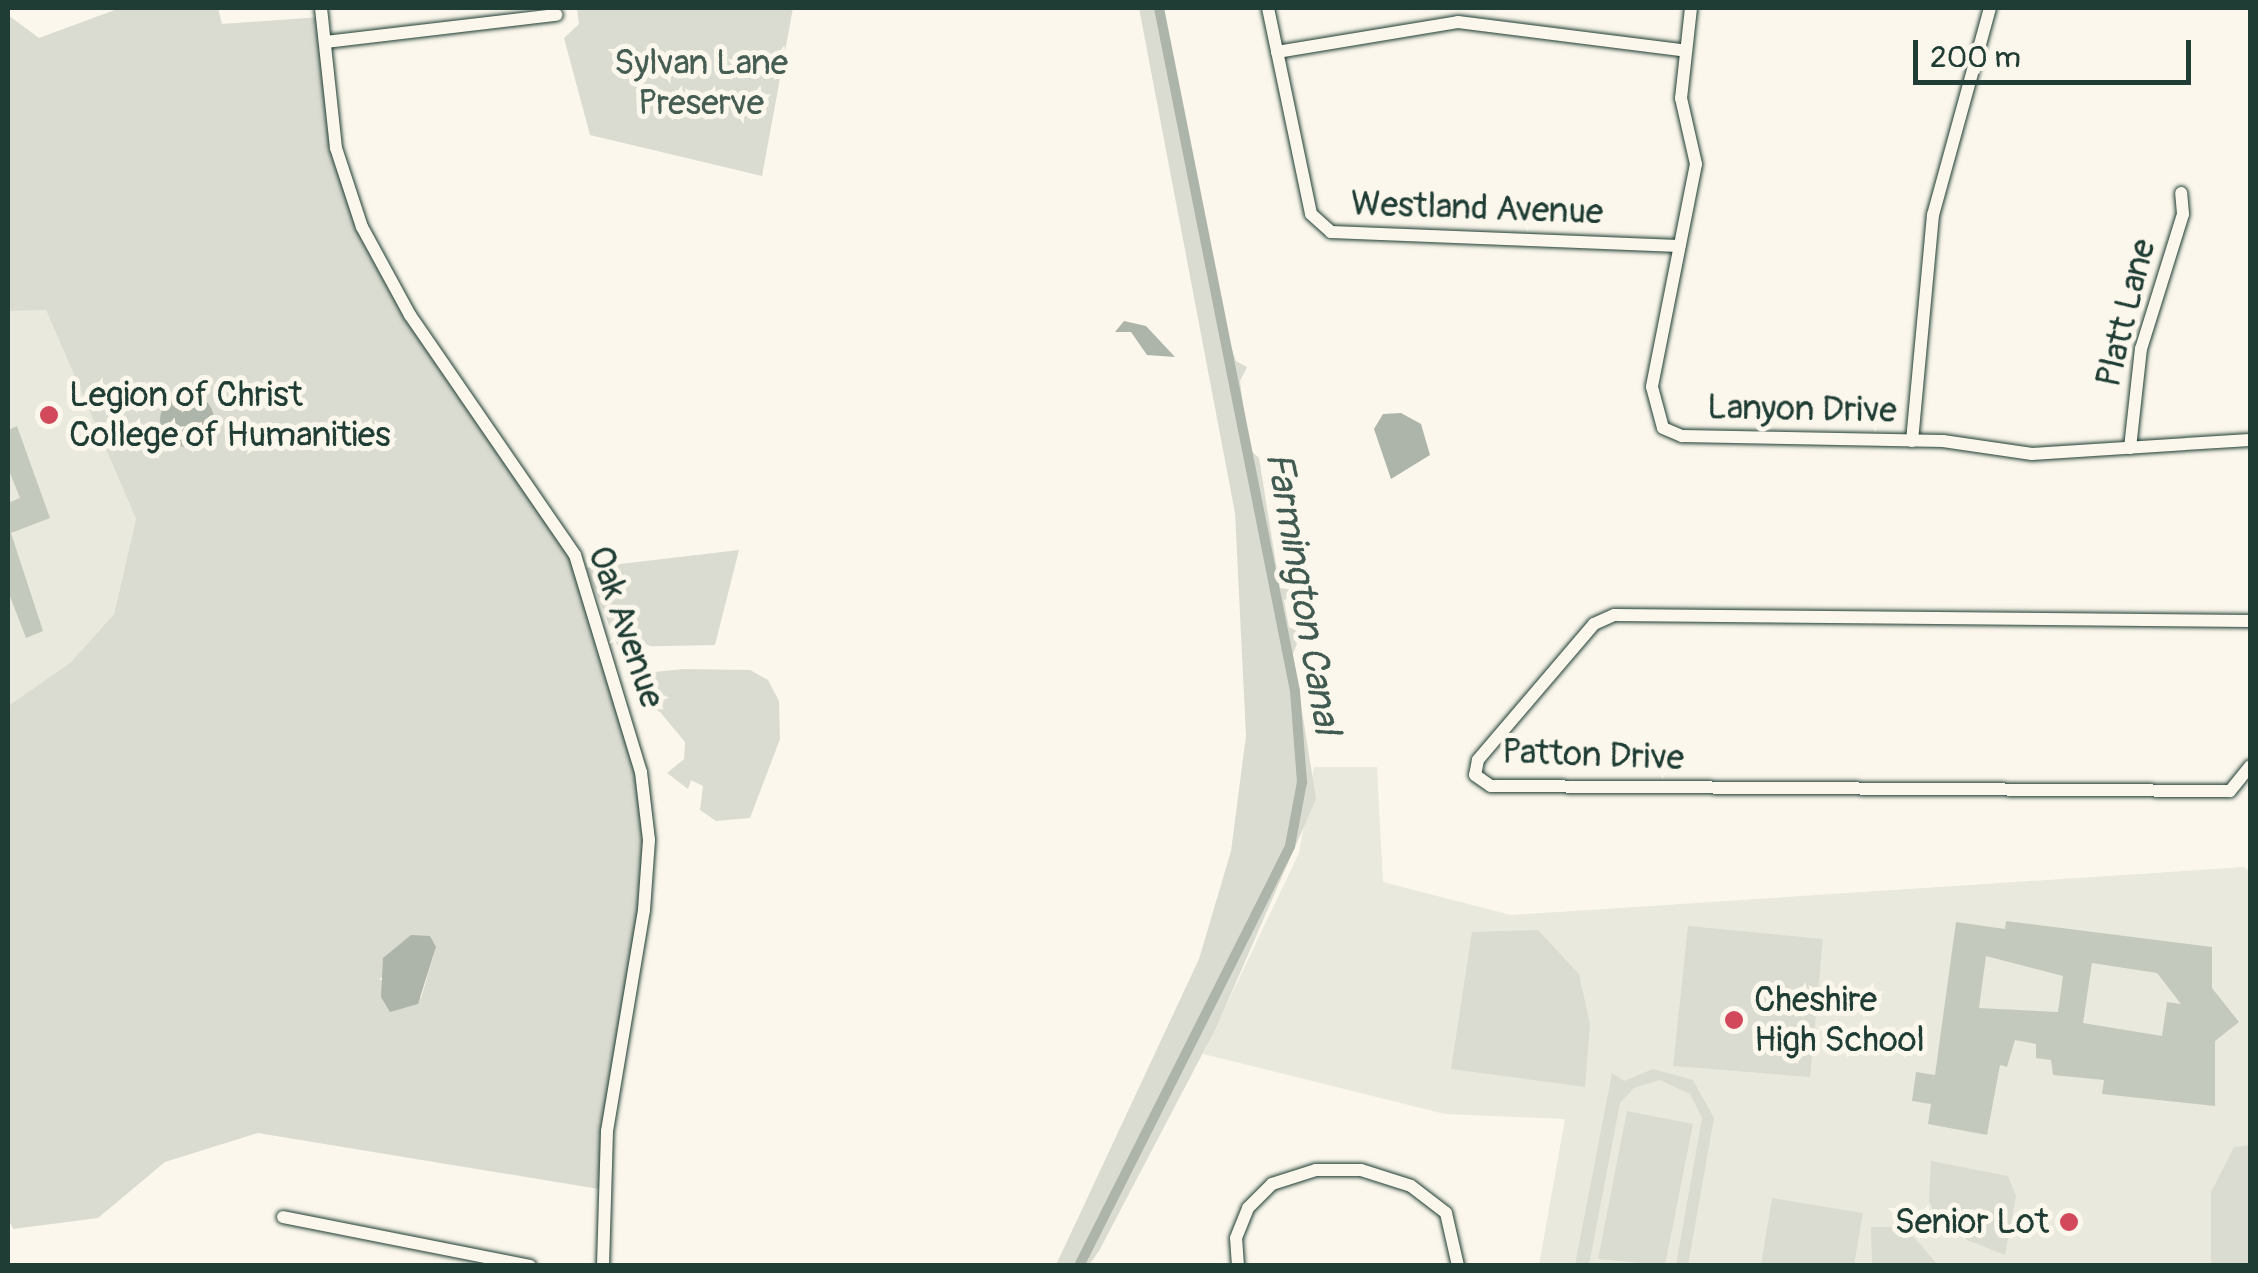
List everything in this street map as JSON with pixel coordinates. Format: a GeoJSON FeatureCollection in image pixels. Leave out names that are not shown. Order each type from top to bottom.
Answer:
{"type":"FeatureCollection","features":[{"type":"Feature","properties":{"kind":"street","name":"Oak Avenue"},"geometry":{"type":"LineString","coordinates":[[320,8],[336,148],[362,227],[410,315],[575,555],[640,772],[649,840],[644,910],[607,1131],[603,1266]]}},
{"type":"Feature","properties":{"kind":"street","name":"Westland Avenue"},"geometry":{"type":"LineString","coordinates":[[1268,8],[1311,214],[1331,232],[1679,246]]}},
{"type":"Feature","properties":{"kind":"street","name":"Lanyon Drive"},"geometry":{"type":"LineString","coordinates":[[1691,8],[1681,98],[1696,164],[1652,387],[1663,428],[1700,437],[1912,441],[2014,454],[2250,440]]}},
{"type":"Feature","properties":{"kind":"street"},"geometry":{"type":"LineString","coordinates":[[1912,441],[1933,215],[1990,8]]}},
{"type":"Feature","properties":{"kind":"street"},"geometry":{"type":"LineString","coordinates":[[325,42],[556,14]]}},
{"type":"Feature","properties":{"kind":"street"},"geometry":{"type":"LineString","coordinates":[[1277,52],[1458,22],[1686,51]]}},
{"type":"Feature","properties":{"kind":"street","name":"Platt Lane"},"geometry":{"type":"LineString","coordinates":[[2130,448],[2140,349],[2183,214],[2181,193]]}},
{"type":"Feature","properties":{"kind":"street","name":"Patton Drive"},"geometry":{"type":"LineString","coordinates":[[2250,621],[1614,615],[1594,624],[1478,760],[1475,775],[1491,786],[2230,791],[2250,766]]}},
{"type":"Feature","properties":{"kind":"street"},"geometry":{"type":"LineString","coordinates":[[1238,1266],[1236,1238],[1248,1208],[1272,1184],[1331,1170],[1411,1186],[1446,1213],[1458,1266]]}},
{"type":"Feature","properties":{"kind":"street"},"geometry":{"type":"LineString","coordinates":[[283,1217],[466,1260],[530,1266]]}},
{"type":"Feature","properties":{"kind":"shaded area","name":"Legion of Christ College of Humanities"},"geometry":{"type":"Polygon","coordinates":[[[46,310],[136,519],[114,614],[71,662],[8,706],[8,311],[46,310]]]}},
{"type":"Feature","properties":{"kind":"shaded area"},"geometry":{"type":"Polygon","coordinates":[[[1124,321],[1146,326],[1175,357],[1147,355],[1131,332],[1115,332],[1124,321]]]}},
{"type":"Feature","properties":{"kind":"shaded area"},"geometry":{"type":"Polygon","coordinates":[[[187,393],[206,401],[214,420],[206,439],[187,447],[168,439],[160,420],[168,401],[187,393]]]}},
{"type":"Feature","properties":{"kind":"shaded area"},"geometry":{"type":"Polygon","coordinates":[[[1401,413],[1421,424],[1430,455],[1391,479],[1374,429],[1383,414],[1401,413]]]}},
{"type":"Feature","properties":{"kind":"shaded area","name":"Cheshire High School"},"geometry":{"type":"Polygon","coordinates":[[[1314,767],[1377,767],[1383,882],[1511,915],[2244,867],[2250,872],[2250,1265],[1539,1265],[1565,1119],[1445,1114],[1203,1054],[1299,853],[1314,767]]]}},
{"type":"Feature","properties":{"kind":"shaded area"},"geometry":{"type":"Polygon","coordinates":[[[411,935],[430,936],[436,947],[418,1004],[390,1012],[381,997],[383,958],[411,935]]]}},
{"type":"Feature","properties":{"kind":"green space"},"geometry":{"type":"Polygon","coordinates":[[[120,8],[218,8],[222,24],[321,17],[336,148],[362,227],[410,315],[575,555],[614,664],[649,840],[605,1190],[258,1133],[165,1162],[98,1218],[13,1229],[8,1218],[8,706],[71,662],[114,614],[136,519],[46,310],[8,311],[8,15],[39,38],[120,8]],[[436,947],[379,979],[421,998],[436,947]]]}},
{"type":"Feature","properties":{"kind":"green space","name":"Sylvan Lane Preserve"},"geometry":{"type":"Polygon","coordinates":[[[577,8],[793,8],[762,176],[590,135],[564,38],[579,24],[577,8]]]}},
{"type":"Feature","properties":{"kind":"green space"},"geometry":{"type":"Polygon","coordinates":[[[1139,8],[1164,11],[1226,333],[1236,361],[1247,367],[1240,381],[1249,449],[1259,458],[1280,588],[1303,591],[1284,600],[1289,627],[1301,633],[1293,654],[1316,799],[1216,1028],[1099,1251],[1089,1265],[1056,1265],[1199,959],[1231,851],[1246,736],[1235,513],[1139,8]]]}},
{"type":"Feature","properties":{"kind":"green space"},"geometry":{"type":"Polygon","coordinates":[[[739,550],[715,645],[618,647],[586,568],[739,550]]]}},
{"type":"Feature","properties":{"kind":"green space"},"geometry":{"type":"Polygon","coordinates":[[[683,669],[750,670],[768,680],[779,701],[780,739],[750,818],[716,821],[700,810],[703,786],[691,780],[688,789],[667,773],[684,759],[685,742],[660,712],[636,699],[626,675],[683,669]]]}},
{"type":"Feature","properties":{"kind":"green space"},"geometry":{"type":"Polygon","coordinates":[[[1688,926],[1823,939],[1810,1077],[1673,1066],[1688,926]]]}},
{"type":"Feature","properties":{"kind":"green space"},"geometry":{"type":"Polygon","coordinates":[[[1538,930],[1579,974],[1590,1024],[1585,1087],[1451,1069],[1472,932],[1538,930]]]}},
{"type":"Feature","properties":{"kind":"green space"},"geometry":{"type":"Polygon","coordinates":[[[1653,1069],[1693,1080],[1714,1118],[1688,1265],[1676,1265],[1702,1118],[1690,1094],[1660,1080],[1634,1088],[1620,1103],[1589,1265],[1575,1265],[1612,1073],[1624,1081],[1653,1069]]]}},
{"type":"Feature","properties":{"kind":"green space"},"geometry":{"type":"Polygon","coordinates":[[[1627,1111],[1693,1124],[1665,1265],[1598,1259],[1627,1111]]]}},
{"type":"Feature","properties":{"kind":"green space"},"geometry":{"type":"Polygon","coordinates":[[[2250,1145],[2250,1265],[2211,1265],[2211,1192],[2234,1147],[2250,1145]]]}},
{"type":"Feature","properties":{"kind":"green space"},"geometry":{"type":"Polygon","coordinates":[[[1931,1161],[2008,1176],[2016,1196],[2005,1255],[1939,1229],[1929,1200],[1931,1161]]]}},
{"type":"Feature","properties":{"kind":"green space"},"geometry":{"type":"Polygon","coordinates":[[[1772,1198],[1863,1213],[1854,1265],[1761,1265],[1772,1198]]]}},
{"type":"Feature","properties":{"kind":"green space"},"geometry":{"type":"Polygon","coordinates":[[[1871,1227],[1905,1227],[1938,1265],[1872,1265],[1871,1227]]]}},
{"type":"Feature","properties":{"kind":"building"},"geometry":{"type":"Polygon","coordinates":[[[17,426],[50,518],[11,533],[43,631],[26,638],[8,591],[8,503],[20,498],[8,468],[8,430],[17,426]]]}},
{"type":"Feature","properties":{"kind":"building","name":"Cheshire High School"},"geometry":{"type":"Polygon","coordinates":[[[2006,921],[2212,947],[2212,988],[2239,1022],[2215,1041],[2215,1106],[2102,1094],[2104,1080],[2053,1075],[2051,1060],[2036,1058],[2036,1044],[2015,1040],[2007,1067],[2000,1065],[1987,1135],[1928,1124],[1931,1104],[1912,1101],[1916,1072],[1935,1075],[1956,922],[2005,929],[2006,921]],[[1986,956],[1979,1008],[2058,1012],[2063,976],[1986,956]],[[2092,963],[2083,1023],[2162,1036],[2167,1002],[2181,1004],[2157,973],[2092,963]]]}},
{"type":"Feature","properties":{"kind":"waterway","name":"Farmington Canal"},"geometry":{"type":"LineString","coordinates":[[1079,1266],[1290,846],[1302,782],[1295,691],[1159,8]]}},
{"type":"Feature","properties":{"kind":"place","name":"Legion of Christ College of Humanities"},"geometry":{"type":"Point","coordinates":[49,415]}},
{"type":"Feature","properties":{"kind":"place","name":"Cheshire High School"},"geometry":{"type":"Point","coordinates":[1734,1020]}},
{"type":"Feature","properties":{"kind":"place","name":"Senior Lot"},"geometry":{"type":"Point","coordinates":[2069,1222]}}]}
